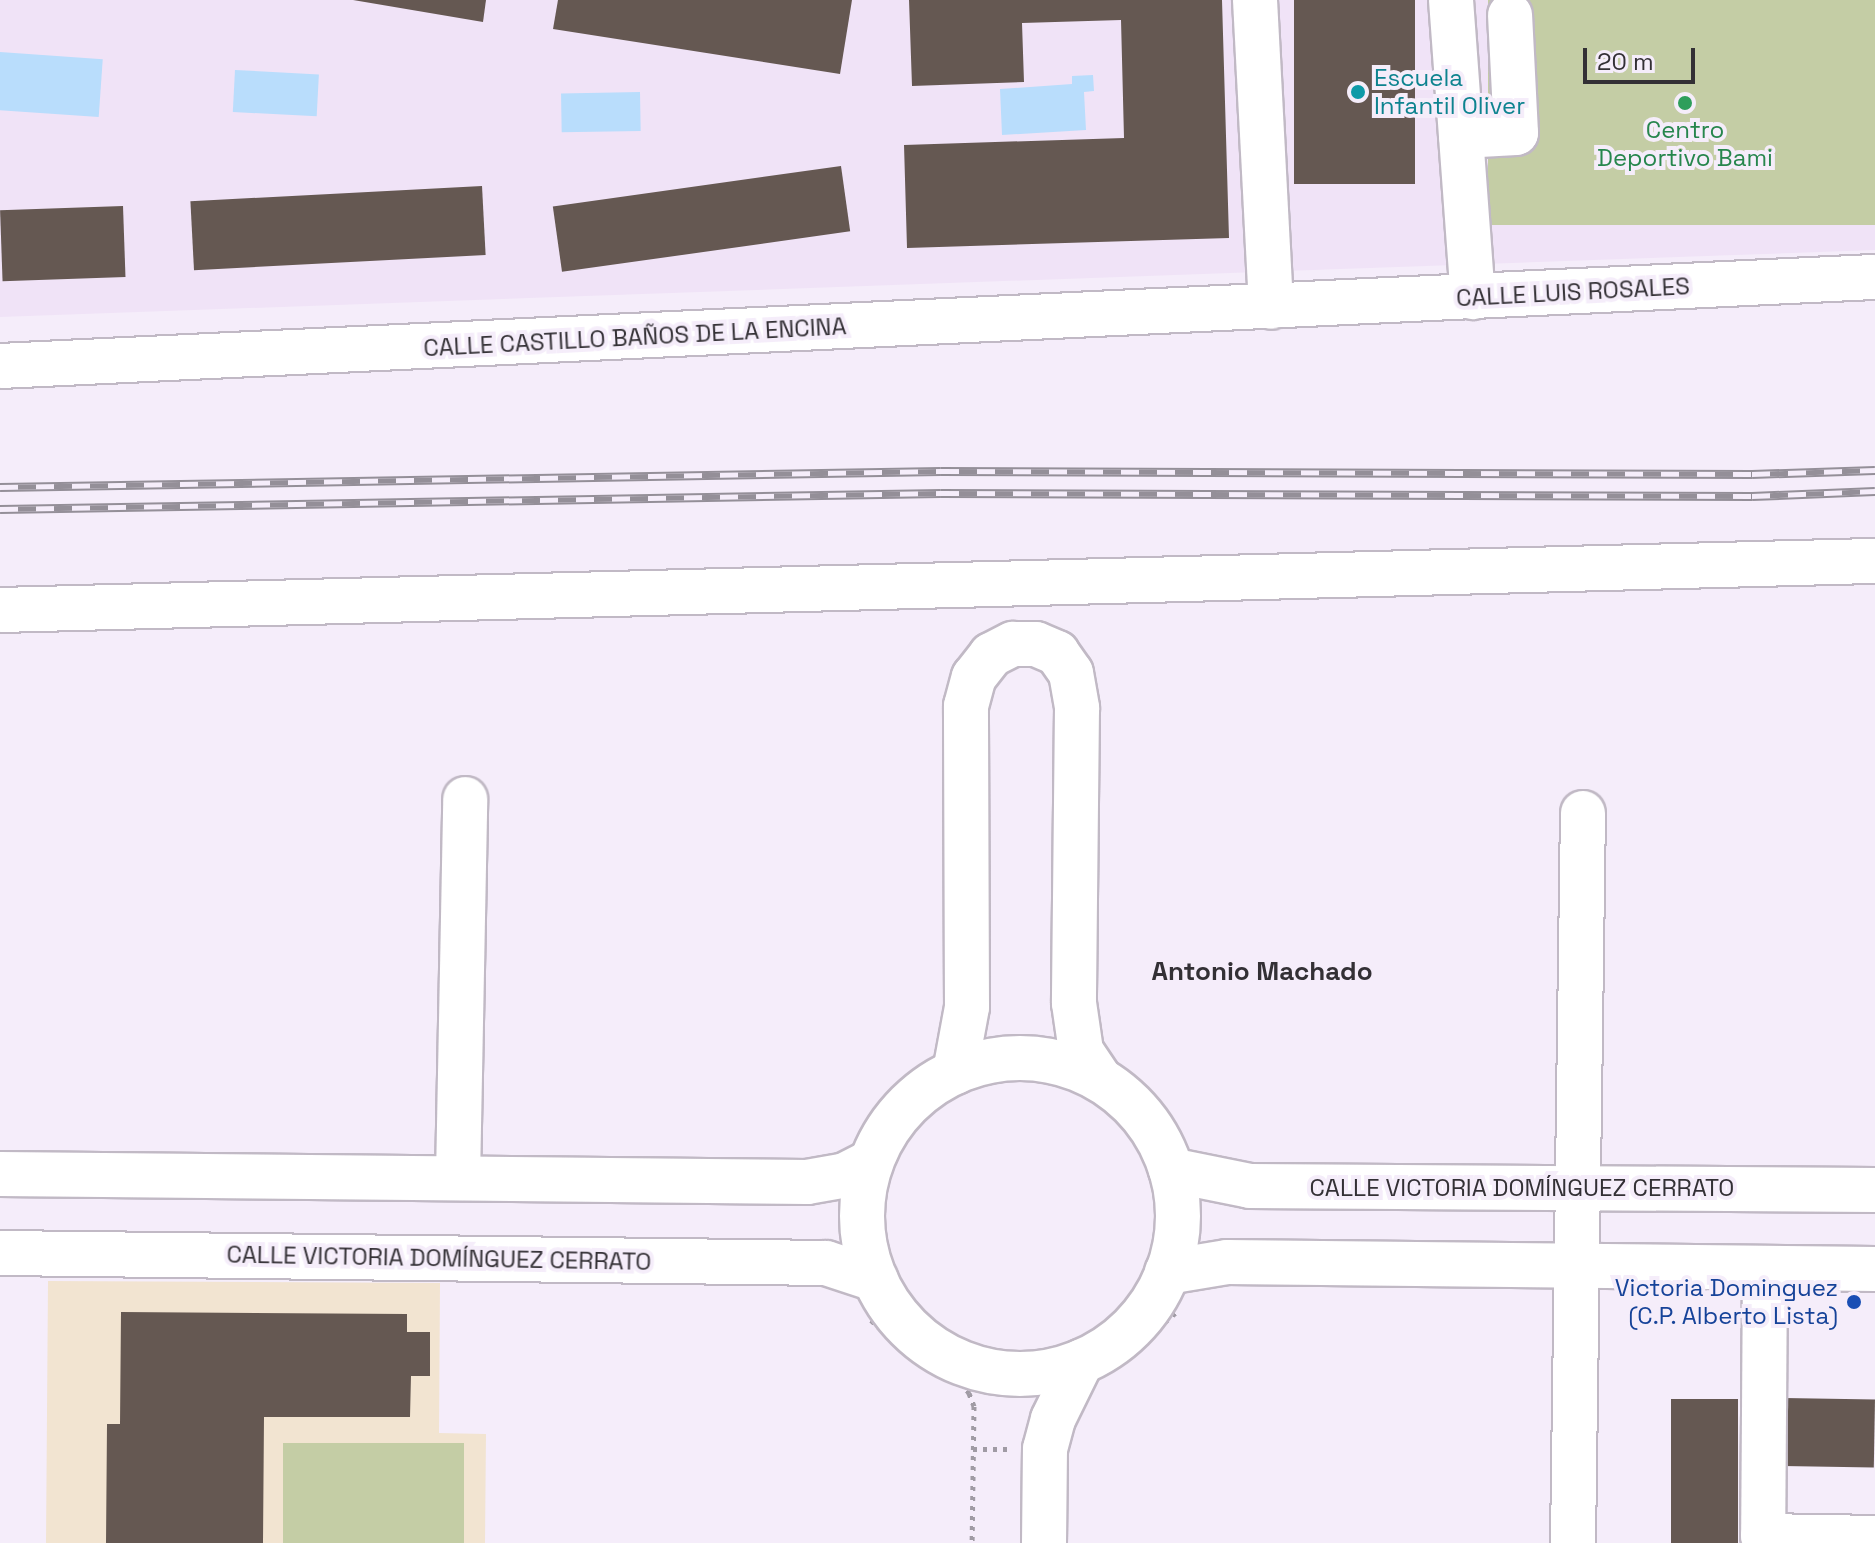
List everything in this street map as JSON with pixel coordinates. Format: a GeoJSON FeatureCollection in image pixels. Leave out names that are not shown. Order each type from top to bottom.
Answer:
{"type":"FeatureCollection","features":[{"type":"Feature","properties":{"kind":"street"},"geometry":{"type":"LineString","coordinates":[[1255,0],[1271,307]]}},
{"type":"Feature","properties":{"kind":"street"},"geometry":{"type":"LineString","coordinates":[[1451,0],[1473,297]]}},
{"type":"Feature","properties":{"kind":"street"},"geometry":{"type":"LineString","coordinates":[[1461,136],[1516,133],[1510,15]]}},
{"type":"Feature","properties":{"kind":"street","name":"CALLE LUIS ROSALES"},"geometry":{"type":"LineString","coordinates":[[1271,307],[1875,277]]}},
{"type":"Feature","properties":{"kind":"street","name":"CALLE CASTILLO BAÑOS DE LA ENCINA"},"geometry":{"type":"LineString","coordinates":[[0,366],[1271,307]]}},
{"type":"Feature","properties":{"kind":"street"},"geometry":{"type":"LineString","coordinates":[[0,610],[1875,561]]}},
{"type":"Feature","properties":{"kind":"street"},"geometry":{"type":"LineString","coordinates":[[955,1072],[967,1007],[966,706],[974,677],[991,655],[1013,644],[1036,644],[1057,653],[1071,673],[1077,708],[1074,1003],[1081,1051],[1100,1079]]}},
{"type":"Feature","properties":{"kind":"street"},"geometry":{"type":"LineString","coordinates":[[458,1178],[465,799]]}},
{"type":"Feature","properties":{"kind":"street"},"geometry":{"type":"LineString","coordinates":[[1573,1543],[1583,813]]}},
{"type":"Feature","properties":{"kind":"street"},"geometry":{"type":"LineString","coordinates":[[1044,1543],[1025,1405],[982,1370],[918,1338],[893,1311],[875,1279],[862,1209],[871,1162],[904,1109],[955,1072],[991,1060],[1028,1058],[1065,1064],[1100,1079],[1131,1103],[1155,1134],[1171,1170],[1178,1221],[1175,1290]]}},
{"type":"Feature","properties":{"kind":"street"},"geometry":{"type":"LineString","coordinates":[[0,1174],[807,1182],[845,1175],[871,1162]]}},
{"type":"Feature","properties":{"kind":"street","name":"CALLE VICTORIA DOMÍNGUEZ CERRATO"},"geometry":{"type":"LineString","coordinates":[[1171,1170],[1250,1186],[1875,1190]]}},
{"type":"Feature","properties":{"kind":"street","name":"CALLE VICTORIA DOMÍNGUEZ CERRATO"},"geometry":{"type":"LineString","coordinates":[[0,1253],[826,1263],[875,1279]]}},
{"type":"Feature","properties":{"kind":"street"},"geometry":{"type":"LineString","coordinates":[[1033,1449],[1095,1366],[1147,1310],[1175,1290],[1227,1262],[1875,1269]]}},
{"type":"Feature","properties":{"kind":"street"},"geometry":{"type":"LineString","coordinates":[[1765,1269],[1763,1536],[1875,1538]]}},
{"type":"Feature","properties":{"kind":"street"},"geometry":{"type":"LineString","coordinates":[[982,1370],[1032,1374],[1095,1366]]}},
{"type":"Feature","properties":{"kind":"path"},"geometry":{"type":"LineString","coordinates":[[1095,1366],[1175,1290]]}},
{"type":"Feature","properties":{"kind":"path"},"geometry":{"type":"LineString","coordinates":[[972,1543],[973,1449],[1033,1449]]}},
{"type":"Feature","properties":{"kind":"shaded area"},"geometry":{"type":"Polygon","coordinates":[[[0,0],[1875,0],[1875,250],[0,317],[0,0]]]}},
{"type":"Feature","properties":{"kind":"shaded area"},"geometry":{"type":"Polygon","coordinates":[[[48,1281],[440,1283],[439,1433],[486,1434],[485,1543],[46,1543],[48,1281]]]}},
{"type":"Feature","properties":{"kind":"green space","name":"Centro Deportivo Bami"},"geometry":{"type":"Polygon","coordinates":[[[1488,0],[1875,0],[1875,225],[1488,225],[1488,0]]]}},
{"type":"Feature","properties":{"kind":"green space"},"geometry":{"type":"Polygon","coordinates":[[[283,1443],[464,1443],[464,1543],[283,1543],[283,1443]]]}},
{"type":"Feature","properties":{"kind":"water"},"geometry":{"type":"Polygon","coordinates":[[[0,52],[103,59],[99,117],[0,110],[0,52]]]}},
{"type":"Feature","properties":{"kind":"water"},"geometry":{"type":"Polygon","coordinates":[[[235,70],[319,74],[317,116],[233,112],[235,70]]]}},
{"type":"Feature","properties":{"kind":"water"},"geometry":{"type":"Polygon","coordinates":[[[1093,75],[1094,91],[1084,92],[1086,130],[1002,135],[1000,89],[1072,84],[1072,76],[1093,75]]]}},
{"type":"Feature","properties":{"kind":"water"},"geometry":{"type":"Polygon","coordinates":[[[640,92],[641,131],[562,132],[561,93],[640,92]]]}},
{"type":"Feature","properties":{"kind":"building"},"geometry":{"type":"Polygon","coordinates":[[[353,0],[486,0],[483,22],[353,0]]]}},
{"type":"Feature","properties":{"kind":"building"},"geometry":{"type":"Polygon","coordinates":[[[558,0],[852,0],[840,74],[553,29],[558,0]]]}},
{"type":"Feature","properties":{"kind":"building"},"geometry":{"type":"Polygon","coordinates":[[[909,0],[1222,0],[1229,238],[907,248],[904,145],[1124,138],[1121,20],[1022,23],[1024,82],[912,86],[909,0]]]}},
{"type":"Feature","properties":{"kind":"building","name":"Escuela Infantil Oliver"},"geometry":{"type":"Polygon","coordinates":[[[1294,0],[1415,0],[1415,184],[1294,184],[1294,0]]]}},
{"type":"Feature","properties":{"kind":"building"},"geometry":{"type":"Polygon","coordinates":[[[841,166],[850,231],[562,272],[553,206],[841,166]]]}},
{"type":"Feature","properties":{"kind":"building"},"geometry":{"type":"Polygon","coordinates":[[[482,186],[486,255],[194,270],[190,201],[482,186]]]}},
{"type":"Feature","properties":{"kind":"building"},"geometry":{"type":"Polygon","coordinates":[[[123,206],[125,277],[3,281],[0,210],[123,206]]]}},
{"type":"Feature","properties":{"kind":"building"},"geometry":{"type":"Polygon","coordinates":[[[121,1312],[407,1314],[407,1332],[430,1332],[430,1376],[411,1376],[410,1417],[264,1417],[263,1543],[106,1543],[107,1424],[120,1424],[121,1312]]]}},
{"type":"Feature","properties":{"kind":"building"},"geometry":{"type":"Polygon","coordinates":[[[1784,1398],[1875,1400],[1874,1468],[1783,1466],[1784,1398]]]}},
{"type":"Feature","properties":{"kind":"building"},"geometry":{"type":"Polygon","coordinates":[[[1671,1399],[1738,1399],[1738,1543],[1671,1543],[1671,1399]]]}},
{"type":"Feature","properties":{"kind":"railway"},"geometry":{"type":"LineString","coordinates":[[0,487],[941,471],[1752,474],[1875,470]]}},
{"type":"Feature","properties":{"kind":"railway"},"geometry":{"type":"LineString","coordinates":[[0,509],[941,493],[1752,496],[1875,491]]}},
{"type":"Feature","properties":{"kind":"place","name":"Escuela Infantil Oliver"},"geometry":{"type":"Point","coordinates":[1358,92]}},
{"type":"Feature","properties":{"kind":"place","name":"Centro Deportivo Bami"},"geometry":{"type":"Point","coordinates":[1685,103]}},
{"type":"Feature","properties":{"kind":"place","name":"Victoria Dominguez (C.P. Alberto Lista)"},"geometry":{"type":"Point","coordinates":[1854,1302]}},
{"type":"Feature","properties":{"kind":"district","name":"Antonio Machado"},"geometry":{"type":"Point","coordinates":[1262,972]}}]}
